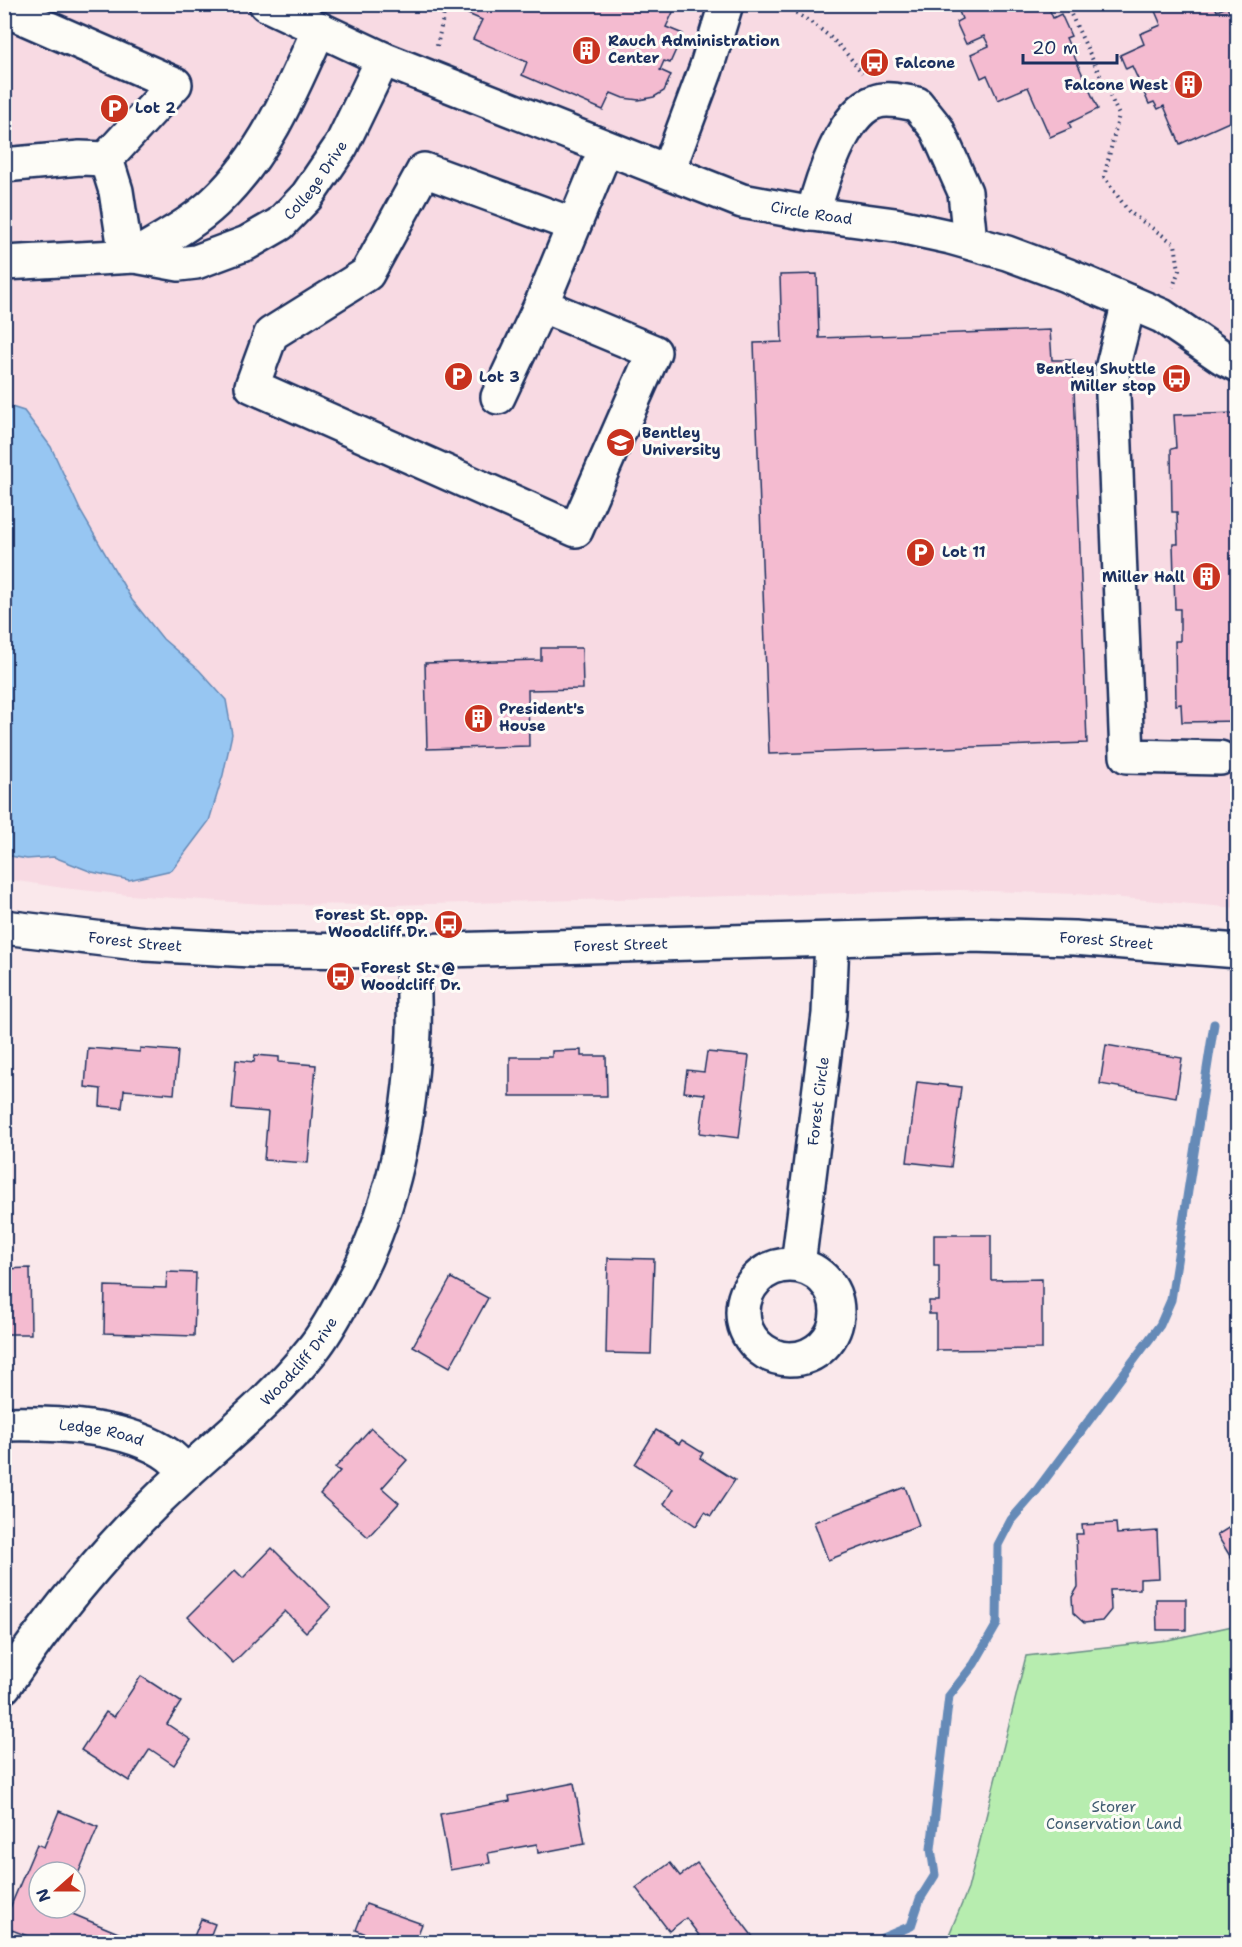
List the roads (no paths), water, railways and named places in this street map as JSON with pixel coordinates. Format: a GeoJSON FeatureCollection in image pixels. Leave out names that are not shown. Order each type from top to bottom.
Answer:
{"type":"FeatureCollection","features":[{"type":"Feature","properties":{"kind":"street"},"geometry":{"type":"LineString","coordinates":[[267,4],[383,59]]}},
{"type":"Feature","properties":{"kind":"street"},"geometry":{"type":"LineString","coordinates":[[668,171],[706,69],[726,4]]}},
{"type":"Feature","properties":{"kind":"street"},"geometry":{"type":"LineString","coordinates":[[4,9],[175,84],[106,159],[80,158],[4,165]]}},
{"type":"Feature","properties":{"kind":"street","name":"College Drive"},"geometry":{"type":"LineString","coordinates":[[131,256],[193,221],[216,201],[255,158],[295,84],[319,29]]}},
{"type":"Feature","properties":{"kind":"street","name":"College Drive"},"geometry":{"type":"LineString","coordinates":[[4,262],[131,256],[179,264],[196,262],[247,243],[280,224],[307,196],[341,146],[383,59]]}},
{"type":"Feature","properties":{"kind":"street","name":"Circle Road"},"geometry":{"type":"LineString","coordinates":[[383,59],[742,201],[813,214],[895,225],[970,242],[1066,274],[1162,316],[1222,357],[1238,365]]}},
{"type":"Feature","properties":{"kind":"street"},"geometry":{"type":"LineString","coordinates":[[813,214],[819,188],[839,141],[860,109],[876,101],[895,100],[917,104],[937,129],[965,192],[970,242]]}},
{"type":"Feature","properties":{"kind":"street"},"geometry":{"type":"LineString","coordinates":[[498,397],[541,305],[606,148]]}},
{"type":"Feature","properties":{"kind":"street"},"geometry":{"type":"LineString","coordinates":[[106,159],[131,256]]}},
{"type":"Feature","properties":{"kind":"street"},"geometry":{"type":"LineString","coordinates":[[541,305],[654,352],[576,530],[252,386],[271,334],[367,274],[424,170],[574,225]]}},
{"type":"Feature","properties":{"kind":"street"},"geometry":{"type":"LineString","coordinates":[[1129,302],[1112,369],[1127,756],[1220,758]]}},
{"type":"Feature","properties":{"kind":"street","name":"Forest Street"},"geometry":{"type":"LineString","coordinates":[[4,927],[124,942],[218,949],[413,951],[914,936],[1022,935],[1238,951]]}},
{"type":"Feature","properties":{"kind":"street","name":"Forest Circle"},"geometry":{"type":"LineString","coordinates":[[798,1265],[829,1014],[832,939]]}},
{"type":"Feature","properties":{"kind":"street","name":"Woodcliff Drive"},"geometry":{"type":"LineString","coordinates":[[4,1686],[72,1593],[135,1522],[187,1472],[246,1421],[293,1373],[314,1348],[357,1278],[368,1255],[394,1180],[404,1126],[414,1032],[413,951]]}},
{"type":"Feature","properties":{"kind":"street","name":"Ledge Road"},"geometry":{"type":"LineString","coordinates":[[4,1424],[76,1427],[133,1438],[170,1456],[187,1472]]}},
{"type":"Feature","properties":{"kind":"water"},"geometry":{"type":"Polygon","coordinates":[[[5,405],[24,411],[51,447],[81,512],[132,600],[163,639],[199,670],[226,700],[232,734],[209,821],[172,870],[129,880],[92,872],[54,857],[27,859],[5,855],[5,405]]]}},
{"type":"Feature","properties":{"kind":"waterway"},"geometry":{"type":"LineString","coordinates":[[873,1942],[911,1926],[920,1899],[935,1875],[931,1849],[949,1696],[974,1664],[997,1624],[998,1545],[1011,1520],[1037,1490],[1160,1325],[1171,1300],[1214,1024]]}},
{"type":"Feature","properties":{"kind":"place","name":"Rauch Administration Center"},"geometry":{"type":"Point","coordinates":[587,50]}},
{"type":"Feature","properties":{"kind":"place","name":"Falcone"},"geometry":{"type":"Point","coordinates":[874,63]}},
{"type":"Feature","properties":{"kind":"place","name":"Falcone West"},"geometry":{"type":"Point","coordinates":[1189,85]}},
{"type":"Feature","properties":{"kind":"place","name":"Lot 2"},"geometry":{"type":"Point","coordinates":[114,108]}},
{"type":"Feature","properties":{"kind":"place","name":"Lot 3"},"geometry":{"type":"Point","coordinates":[458,377]}},
{"type":"Feature","properties":{"kind":"place","name":"Bentley Shuttle Miller stop"},"geometry":{"type":"Point","coordinates":[1177,378]}},
{"type":"Feature","properties":{"kind":"place","name":"Bentley University"},"geometry":{"type":"Point","coordinates":[621,442]}},
{"type":"Feature","properties":{"kind":"place","name":"Lot 11"},"geometry":{"type":"Point","coordinates":[921,552]}},
{"type":"Feature","properties":{"kind":"place","name":"Miller Hall"},"geometry":{"type":"Point","coordinates":[1206,577]}},
{"type":"Feature","properties":{"kind":"place","name":"President's House"},"geometry":{"type":"Point","coordinates":[478,718]}},
{"type":"Feature","properties":{"kind":"place","name":"Forest St. opp. Woodcliff Dr."},"geometry":{"type":"Point","coordinates":[449,924]}},
{"type":"Feature","properties":{"kind":"place","name":"Forest St. @ Woodcliff Dr."},"geometry":{"type":"Point","coordinates":[340,977]}},
{"type":"Feature","properties":{"kind":"park label","name":"Storer Conservation Land"},"geometry":{"type":"Point","coordinates":[1114,1816]}}]}
